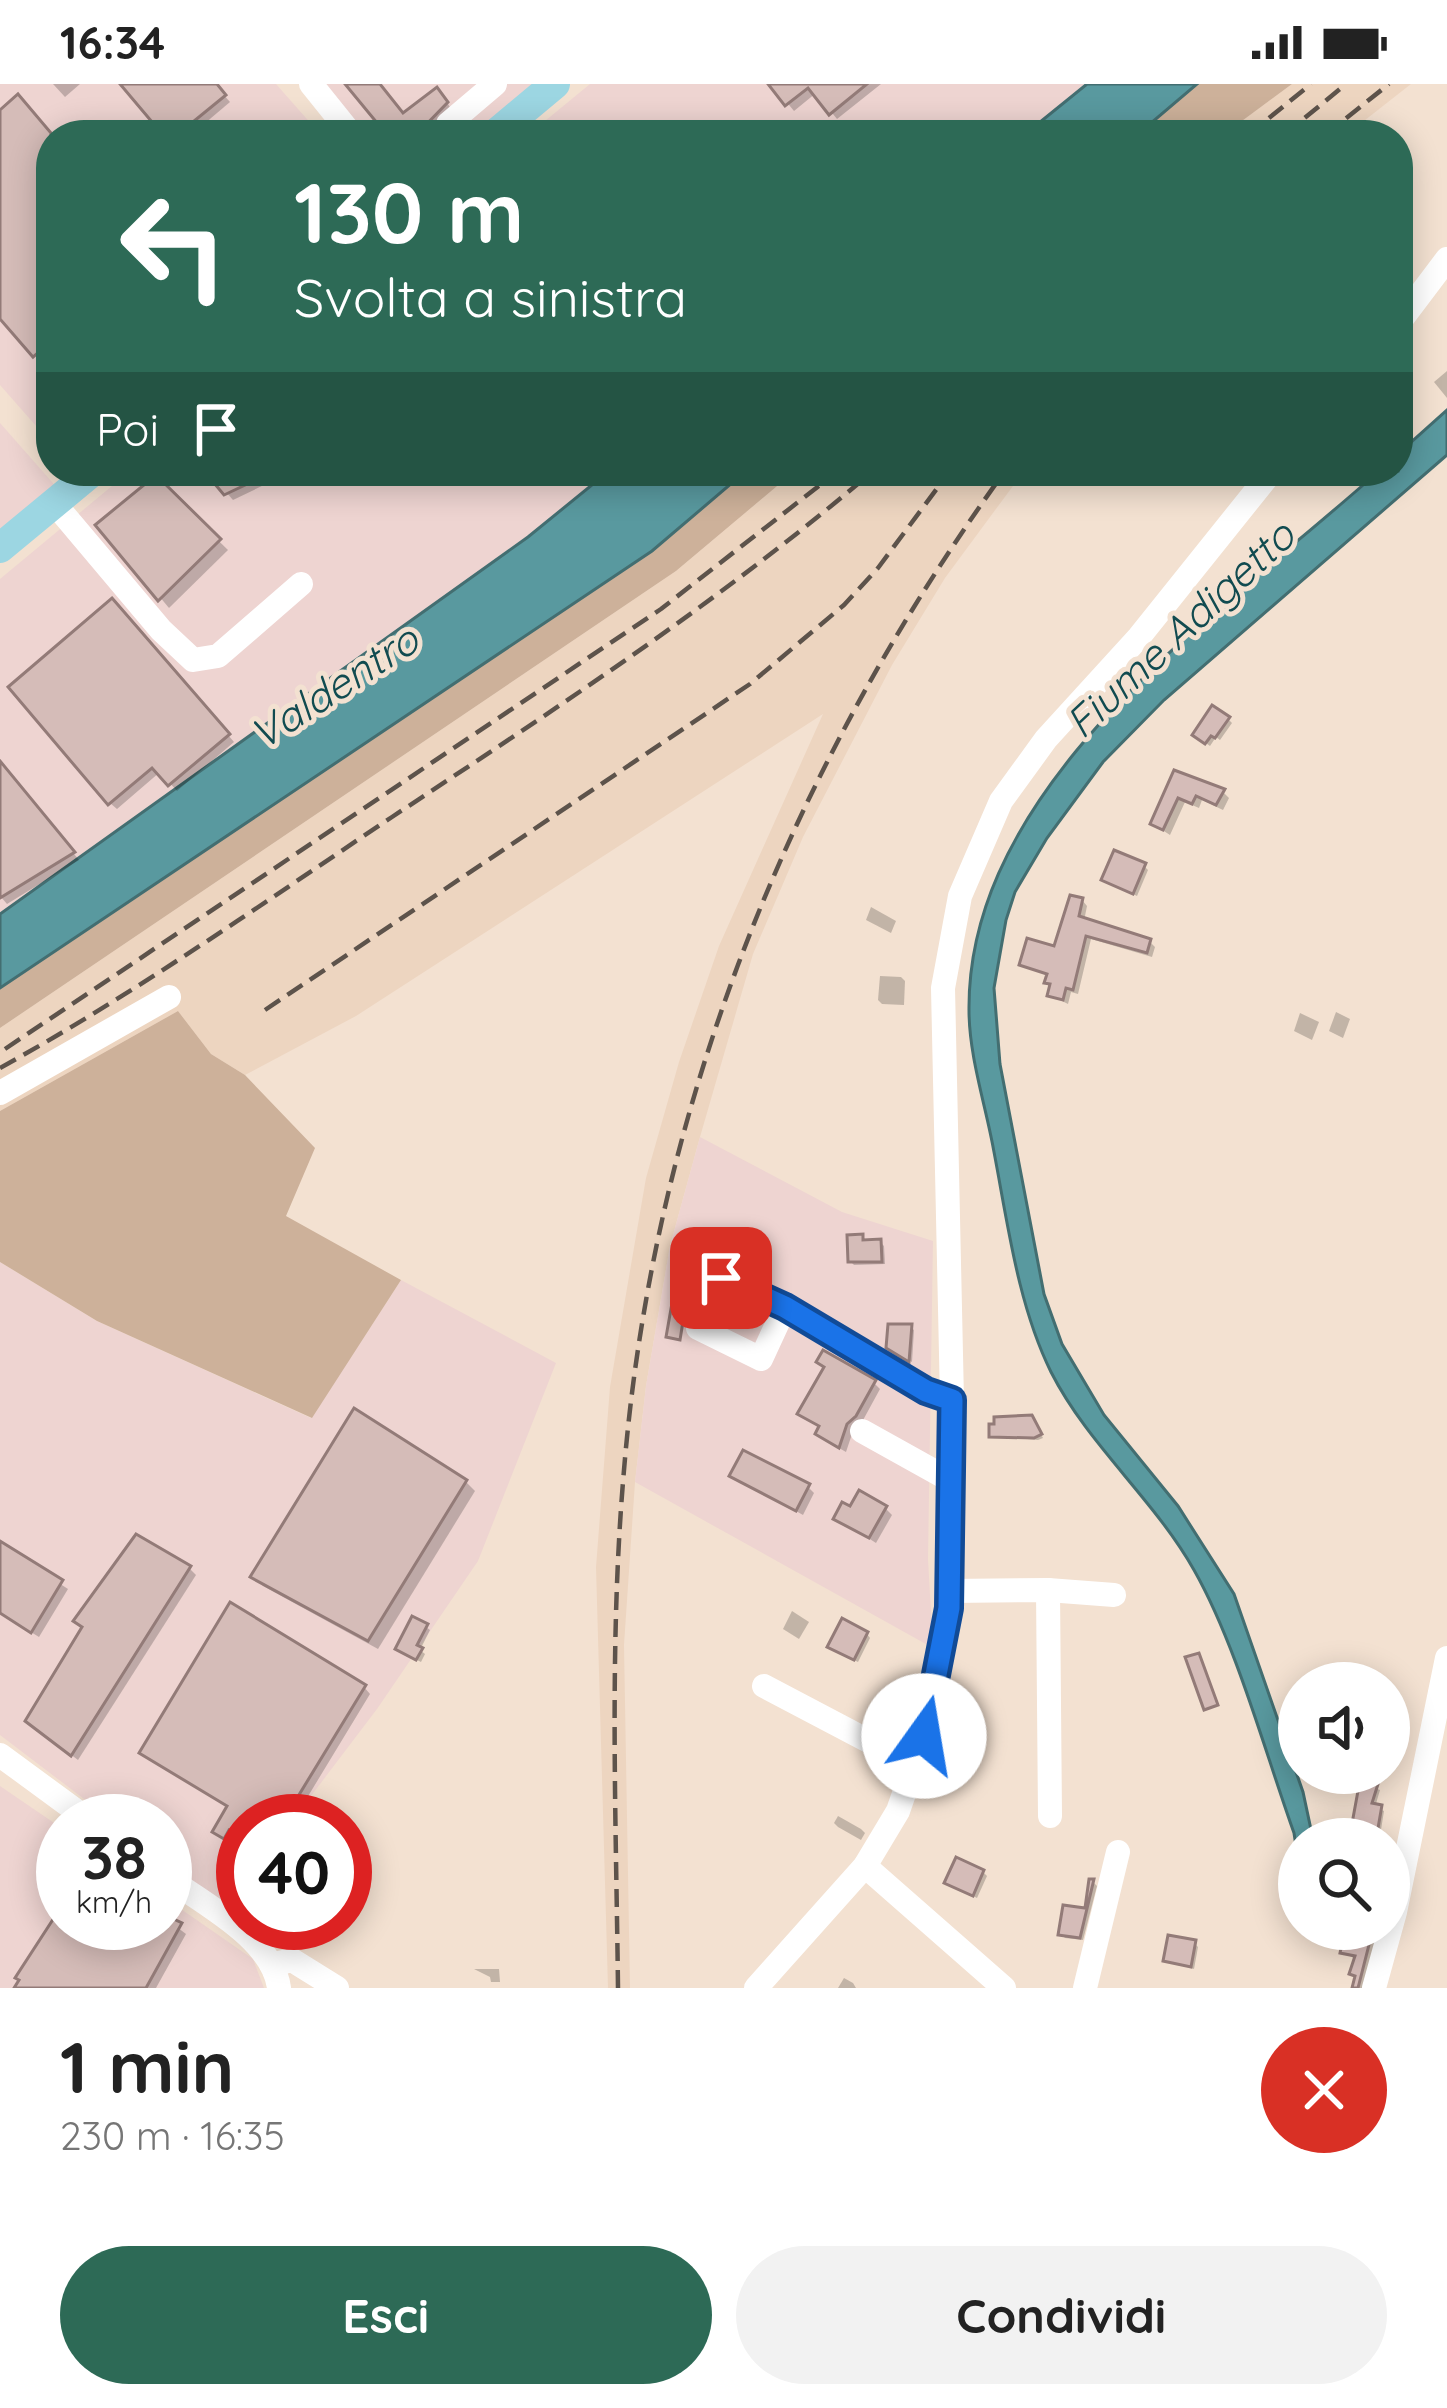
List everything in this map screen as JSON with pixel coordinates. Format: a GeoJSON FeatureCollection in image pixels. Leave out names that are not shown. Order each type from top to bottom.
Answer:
{"type":"FeatureCollection","features":[{"type":"Feature","properties":{"kind":"main road"},"geometry":{"type":"LineString","coordinates":[[512,120],[555,84]]}},
{"type":"Feature","properties":{"kind":"main road"},"geometry":{"type":"LineString","coordinates":[[0,548],[74,486]]}},
{"type":"Feature","properties":{"kind":"street"},"geometry":{"type":"LineString","coordinates":[[311,84],[340,120]]}},
{"type":"Feature","properties":{"kind":"street"},"geometry":{"type":"LineString","coordinates":[[453,120],[495,84]]}},
{"type":"Feature","properties":{"kind":"street"},"geometry":{"type":"LineString","coordinates":[[1413,304],[1447,259]]}},
{"type":"Feature","properties":{"kind":"street"},"geometry":{"type":"LineString","coordinates":[[756,1988],[866,1866],[898,1811],[939,1673],[949,1591],[952,1400],[943,988],[960,896],[1001,801],[1046,739],[1138,638],[1261,486]]}},
{"type":"Feature","properties":{"kind":"street"},"geometry":{"type":"LineString","coordinates":[[54,503],[161,630],[194,660],[218,656],[301,584]]}},
{"type":"Feature","properties":{"kind":"street"},"geometry":{"type":"LineString","coordinates":[[0,1094],[169,997]]}},
{"type":"Feature","properties":{"kind":"street"},"geometry":{"type":"LineString","coordinates":[[785,1307],[926,1391],[952,1400]]}},
{"type":"Feature","properties":{"kind":"street"},"geometry":{"type":"LineString","coordinates":[[862,1431],[950,1480]]}},
{"type":"Feature","properties":{"kind":"street"},"geometry":{"type":"LineString","coordinates":[[1048,1590],[1049,1816]]}},
{"type":"Feature","properties":{"kind":"street"},"geometry":{"type":"LineString","coordinates":[[949,1591],[1114,1594]]}},
{"type":"Feature","properties":{"kind":"street"},"geometry":{"type":"LineString","coordinates":[[1374,1988],[1436,1760],[1447,1658]]}},
{"type":"Feature","properties":{"kind":"street"},"geometry":{"type":"LineString","coordinates":[[764,1686],[914,1765]]}},
{"type":"Feature","properties":{"kind":"street"},"geometry":{"type":"LineString","coordinates":[[0,1755],[53,1794]]}},
{"type":"Feature","properties":{"kind":"street"},"geometry":{"type":"LineString","coordinates":[[1085,1988],[1118,1852]]}},
{"type":"Feature","properties":{"kind":"street"},"geometry":{"type":"LineString","coordinates":[[866,1866],[1004,1988]]}},
{"type":"Feature","properties":{"kind":"street"},"geometry":{"type":"LineString","coordinates":[[192,1895],[262,1946],[277,1976],[292,1960],[338,1988]]}},
{"type":"Feature","properties":{"kind":"shaded area"},"geometry":{"type":"Polygon","coordinates":[[[0,84],[276,84],[308,120],[36,120],[36,426],[0,385],[0,84]]]}},
{"type":"Feature","properties":{"kind":"shaded area"},"geometry":{"type":"Polygon","coordinates":[[[317,84],[542,84],[499,120],[349,120],[317,84]]]}},
{"type":"Feature","properties":{"kind":"shaded area"},"geometry":{"type":"Polygon","coordinates":[[[590,84],[1087,84],[1043,120],[546,120],[590,84]]]}},
{"type":"Feature","properties":{"kind":"shaded area"},"geometry":{"type":"Polygon","coordinates":[[[1197,84],[1292,84],[1243,120],[1155,120],[1197,84]]]}},
{"type":"Feature","properties":{"kind":"shaded area"},"geometry":{"type":"Polygon","coordinates":[[[1292,84],[1411,84],[1365,120],[1243,120],[1292,84]]]}},
{"type":"Feature","properties":{"kind":"shaded area"},"geometry":{"type":"Polygon","coordinates":[[[0,423],[36,464],[36,486],[59,490],[0,540],[0,423]]]}},
{"type":"Feature","properties":{"kind":"shaded area"},"geometry":{"type":"Polygon","coordinates":[[[112,486],[591,486],[528,537],[0,914],[0,579],[112,486]]]}},
{"type":"Feature","properties":{"kind":"shaded area"},"geometry":{"type":"Polygon","coordinates":[[[728,486],[777,486],[676,571],[0,1028],[0,988],[652,551],[728,486]]]}},
{"type":"Feature","properties":{"kind":"shaded area"},"geometry":{"type":"Polygon","coordinates":[[[777,486],[1013,486],[945,578],[892,665],[803,837],[753,954],[670,1246],[646,1386],[624,1645],[630,1988],[608,1988],[596,1567],[610,1387],[646,1178],[679,1062],[719,946],[823,714],[356,1016],[245,1075],[211,1054],[178,1011],[0,1111],[0,1028],[676,571],[777,486]]]}},
{"type":"Feature","properties":{"kind":"shaded area"},"geometry":{"type":"Polygon","coordinates":[[[178,1011],[211,1054],[245,1075],[315,1148],[286,1216],[401,1280],[312,1418],[97,1321],[0,1262],[0,1111],[178,1011]]]}},
{"type":"Feature","properties":{"kind":"shaded area"},"geometry":{"type":"Polygon","coordinates":[[[700,1137],[842,1212],[933,1241],[928,1559],[933,1648],[635,1482],[670,1246],[700,1137]]]}},
{"type":"Feature","properties":{"kind":"shaded area"},"geometry":{"type":"Polygon","coordinates":[[[0,1262],[97,1321],[311,1418],[401,1280],[556,1363],[478,1561],[312,1794],[216,1794],[216,1900],[192,1881],[192,1794],[78,1794],[0,1735],[0,1262]]]}},
{"type":"Feature","properties":{"kind":"shaded area"},"geometry":{"type":"Polygon","coordinates":[[[0,1786],[36,1811],[36,1950],[192,1950],[192,1917],[216,1933],[216,1950],[240,1950],[253,1959],[264,1988],[0,1988],[0,1786]]]}},
{"type":"Feature","properties":{"kind":"water"},"geometry":{"type":"Polygon","coordinates":[[[1087,84],[1197,84],[1155,120],[1043,120],[1087,84]]]}},
{"type":"Feature","properties":{"kind":"water"},"geometry":{"type":"Polygon","coordinates":[[[1447,410],[1447,455],[1413,484],[1413,441],[1447,410]]]}},
{"type":"Feature","properties":{"kind":"water","name":"Valdentro"},"geometry":{"type":"Polygon","coordinates":[[[591,486],[728,486],[652,551],[0,988],[0,914],[528,537],[591,486]]]}},
{"type":"Feature","properties":{"kind":"water"},"geometry":{"type":"Polygon","coordinates":[[[1361,486],[1411,486],[1164,700],[1103,762],[1047,838],[1015,892],[994,988],[1000,1064],[1044,1294],[1062,1344],[1104,1415],[1178,1506],[1234,1594],[1278,1720],[1278,1785],[1236,1664],[1194,1570],[1160,1519],[1083,1424],[1040,1346],[1015,1264],[970,1028],[980,927],[1011,849],[1057,775],[1116,706],[1181,642],[1361,486]]]}},
{"type":"Feature","properties":{"kind":"water"},"geometry":{"type":"Polygon","coordinates":[[[1281,1794],[1303,1794],[1309,1818],[1289,1818],[1281,1794]]]}},
{"type":"Feature","properties":{"kind":"building"},"geometry":{"type":"Polygon","coordinates":[[[120,84],[217,84],[226,95],[195,120],[150,120],[120,84]]]}},
{"type":"Feature","properties":{"kind":"building"},"geometry":{"type":"Polygon","coordinates":[[[345,84],[380,84],[403,113],[437,87],[448,102],[431,120],[375,120],[345,84]]]}},
{"type":"Feature","properties":{"kind":"building"},"geometry":{"type":"Polygon","coordinates":[[[768,84],[867,84],[829,115],[808,88],[785,106],[768,84]]]}},
{"type":"Feature","properties":{"kind":"building"},"geometry":{"type":"Polygon","coordinates":[[[18,94],[40,120],[36,120],[33,357],[0,319],[0,110],[18,94]]]}},
{"type":"Feature","properties":{"kind":"building"},"geometry":{"type":"Polygon","coordinates":[[[143,486],[167,486],[221,539],[158,601],[95,525],[143,486]]]}},
{"type":"Feature","properties":{"kind":"building"},"geometry":{"type":"Polygon","coordinates":[[[216,486],[243,486],[224,495],[216,486]]]}},
{"type":"Feature","properties":{"kind":"building"},"geometry":{"type":"Polygon","coordinates":[[[112,598],[230,734],[168,786],[152,768],[108,805],[8,687],[112,598]]]}},
{"type":"Feature","properties":{"kind":"building"},"geometry":{"type":"Polygon","coordinates":[[[1212,705],[1230,717],[1205,744],[1192,735],[1212,705]]]}},
{"type":"Feature","properties":{"kind":"building"},"geometry":{"type":"Polygon","coordinates":[[[0,761],[75,852],[0,898],[0,761]]]}},
{"type":"Feature","properties":{"kind":"building"},"geometry":{"type":"Polygon","coordinates":[[[1174,770],[1225,789],[1216,805],[1196,796],[1192,804],[1178,798],[1163,830],[1150,824],[1174,770]]]}},
{"type":"Feature","properties":{"kind":"building"},"geometry":{"type":"Polygon","coordinates":[[[1114,850],[1146,863],[1133,894],[1101,880],[1114,850]]]}},
{"type":"Feature","properties":{"kind":"building"},"geometry":{"type":"Polygon","coordinates":[[[1070,895],[1083,898],[1079,916],[1151,939],[1147,953],[1086,936],[1073,990],[1066,988],[1063,1000],[1047,996],[1047,974],[1019,965],[1027,938],[1054,946],[1070,895]]]}},
{"type":"Feature","properties":{"kind":"building"},"geometry":{"type":"Polygon","coordinates":[[[863,1234],[863,1240],[881,1239],[882,1262],[848,1262],[847,1235],[863,1234]]]}},
{"type":"Feature","properties":{"kind":"building"},"geometry":{"type":"Polygon","coordinates":[[[680,1258],[693,1260],[680,1340],[666,1337],[680,1258]]]}},
{"type":"Feature","properties":{"kind":"building"},"geometry":{"type":"Polygon","coordinates":[[[888,1324],[912,1324],[909,1362],[886,1348],[888,1324]]]}},
{"type":"Feature","properties":{"kind":"building"},"geometry":{"type":"Polygon","coordinates":[[[823,1350],[876,1380],[847,1424],[839,1448],[815,1434],[819,1426],[797,1414],[824,1367],[816,1362],[823,1350]]]}},
{"type":"Feature","properties":{"kind":"building"},"geometry":{"type":"Polygon","coordinates":[[[354,1408],[467,1480],[368,1641],[250,1577],[354,1408]]]}},
{"type":"Feature","properties":{"kind":"building"},"geometry":{"type":"Polygon","coordinates":[[[1032,1415],[1042,1434],[989,1437],[994,1417],[1032,1415]]]}},
{"type":"Feature","properties":{"kind":"building"},"geometry":{"type":"Polygon","coordinates":[[[743,1450],[810,1484],[796,1511],[729,1476],[743,1450]]]}},
{"type":"Feature","properties":{"kind":"building"},"geometry":{"type":"Polygon","coordinates":[[[859,1490],[887,1506],[869,1538],[833,1519],[842,1502],[850,1506],[859,1490]]]}},
{"type":"Feature","properties":{"kind":"building"},"geometry":{"type":"Polygon","coordinates":[[[136,1534],[191,1566],[71,1756],[25,1721],[82,1627],[73,1621],[136,1534]]]}},
{"type":"Feature","properties":{"kind":"building"},"geometry":{"type":"Polygon","coordinates":[[[0,1541],[63,1580],[31,1633],[0,1613],[0,1541]]]}},
{"type":"Feature","properties":{"kind":"building"},"geometry":{"type":"Polygon","coordinates":[[[230,1602],[366,1685],[299,1794],[216,1794],[216,1799],[139,1753],[230,1602]]]}},
{"type":"Feature","properties":{"kind":"building"},"geometry":{"type":"Polygon","coordinates":[[[412,1616],[428,1624],[417,1645],[423,1648],[416,1660],[395,1649],[412,1616]]]}},
{"type":"Feature","properties":{"kind":"building"},"geometry":{"type":"Polygon","coordinates":[[[842,1618],[868,1632],[854,1660],[827,1647],[842,1618]]]}},
{"type":"Feature","properties":{"kind":"building"},"geometry":{"type":"Polygon","coordinates":[[[1199,1653],[1218,1705],[1204,1710],[1185,1657],[1199,1653]]]}},
{"type":"Feature","properties":{"kind":"building"},"geometry":{"type":"Polygon","coordinates":[[[1357,1794],[1375,1794],[1372,1803],[1382,1805],[1380,1818],[1353,1818],[1357,1794]]]}},
{"type":"Feature","properties":{"kind":"building"},"geometry":{"type":"Polygon","coordinates":[[[956,1857],[984,1870],[973,1896],[944,1883],[956,1857]]]}},
{"type":"Feature","properties":{"kind":"building"},"geometry":{"type":"Polygon","coordinates":[[[1089,1879],[1094,1879],[1080,1938],[1058,1935],[1063,1905],[1085,1908],[1089,1879]]]}},
{"type":"Feature","properties":{"kind":"building"},"geometry":{"type":"Polygon","coordinates":[[[1168,1935],[1196,1940],[1191,1967],[1163,1961],[1168,1935]]]}},
{"type":"Feature","properties":{"kind":"building"},"geometry":{"type":"Polygon","coordinates":[[[36,1946],[36,1950],[167,1950],[146,1988],[14,1988],[19,1980],[15,1978],[36,1946]]]}},
{"type":"Feature","properties":{"kind":"building"},"geometry":{"type":"Polygon","coordinates":[[[1368,1950],[1358,1988],[1352,1988],[1355,1976],[1349,1974],[1355,1956],[1340,1953],[1368,1950]]]}},
{"type":"Feature","properties":{"kind":"railway"},"geometry":{"type":"LineString","coordinates":[[1267,120],[1311,84]]}},
{"type":"Feature","properties":{"kind":"railway"},"geometry":{"type":"LineString","coordinates":[[1302,120],[1346,84]]}},
{"type":"Feature","properties":{"kind":"railway"},"geometry":{"type":"LineString","coordinates":[[1344,120],[1389,84]]}},
{"type":"Feature","properties":{"kind":"railway"},"geometry":{"type":"LineString","coordinates":[[5,1049],[661,609],[819,486]]}},
{"type":"Feature","properties":{"kind":"railway"},"geometry":{"type":"LineString","coordinates":[[0,1068],[199,947],[577,694],[757,564],[855,486]]}},
{"type":"Feature","properties":{"kind":"railway"},"geometry":{"type":"LineString","coordinates":[[265,1010],[750,684],[844,605],[939,486]]}},
{"type":"Feature","properties":{"kind":"railway"},"geometry":{"type":"LineString","coordinates":[[618,1988],[619,1535],[640,1335],[666,1202],[702,1071],[746,944],[799,820],[860,700],[929,583],[995,486]]}},
{"type":"Feature","properties":{"kind":"route"},"geometry":{"type":"LineString","coordinates":[[721,1278],[785,1307],[926,1391],[952,1400],[949,1608],[924,1736]]}},
{"type":"Feature","properties":{"kind":"water label","name":"Fiume Adigetto"},"geometry":{"type":"Point","coordinates":[1180,629]}}]}
